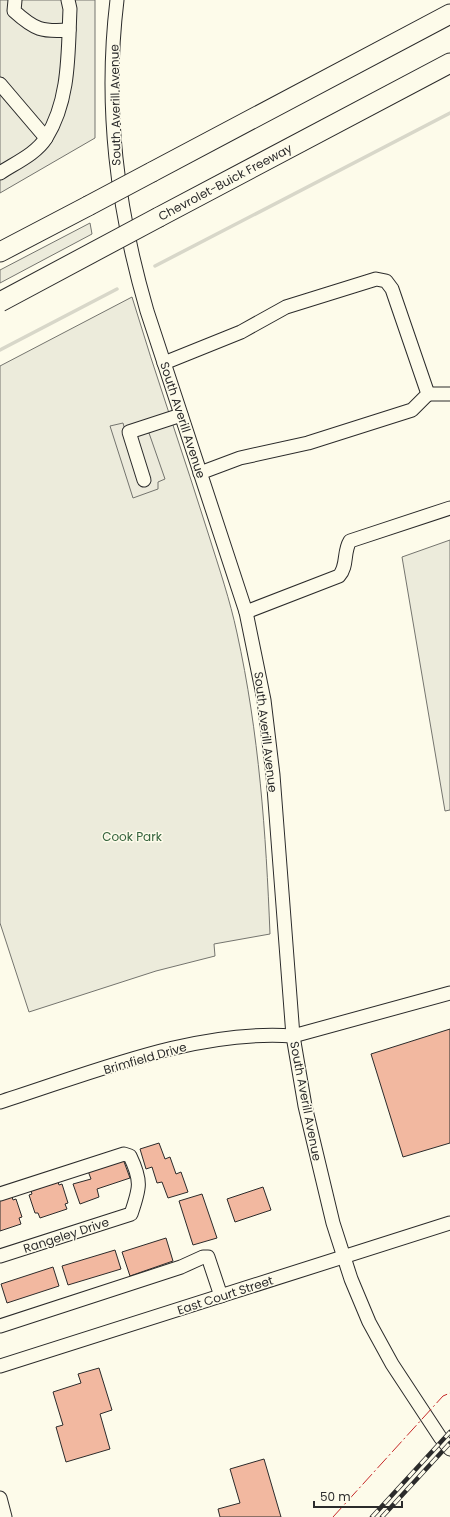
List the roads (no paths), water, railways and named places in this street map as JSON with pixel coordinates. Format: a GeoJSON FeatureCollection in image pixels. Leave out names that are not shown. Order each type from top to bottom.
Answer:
{"type":"FeatureCollection","features":[{"type":"Feature","properties":{"kind":"highway"},"geometry":{"type":"LineString","coordinates":[[0,252],[450,14]]}},
{"type":"Feature","properties":{"kind":"highway","name":"Chevrolet-Buick Freeway"},"geometry":{"type":"LineString","coordinates":[[0,302],[450,63]]}},
{"type":"Feature","properties":{"kind":"highway"},"geometry":{"type":"LineString","coordinates":[[0,248],[34,234]]}},
{"type":"Feature","properties":{"kind":"street"},"geometry":{"type":"LineString","coordinates":[[15,0],[14,11],[28,24],[47,31],[69,30]]}},
{"type":"Feature","properties":{"kind":"street"},"geometry":{"type":"LineString","coordinates":[[0,173],[32,152],[46,138],[58,110],[69,64],[68,0]]}},
{"type":"Feature","properties":{"kind":"street","name":"South Averill Avenue"},"geometry":{"type":"LineString","coordinates":[[117,0],[113,48],[113,80],[118,186],[134,262],[164,363],[246,612],[264,700],[273,775],[293,1036],[305,1106],[333,1223],[343,1257],[358,1297],[378,1342],[440,1437],[450,1448]]}},
{"type":"Feature","properties":{"kind":"street"},"geometry":{"type":"LineString","coordinates":[[0,84],[46,138]]}},
{"type":"Feature","properties":{"kind":"street"},"geometry":{"type":"LineString","coordinates":[[164,363],[241,332],[286,307],[376,279],[386,281],[392,289],[428,394]]}},
{"type":"Feature","properties":{"kind":"street"},"geometry":{"type":"LineString","coordinates":[[200,472],[240,458],[308,444],[412,410],[428,394],[450,394]]}},
{"type":"Feature","properties":{"kind":"street"},"geometry":{"type":"LineString","coordinates":[[144,480],[128,432],[181,415]]}},
{"type":"Feature","properties":{"kind":"street"},"geometry":{"type":"LineString","coordinates":[[246,612],[339,576],[344,570],[346,546],[350,541],[450,508]]}},
{"type":"Feature","properties":{"kind":"street","name":"Brimfield Drive"},"geometry":{"type":"LineString","coordinates":[[0,1102],[164,1050],[239,1036],[268,1034],[293,1036],[450,993]]}},
{"type":"Feature","properties":{"kind":"street","name":"Rangeley Drive"},"geometry":{"type":"LineString","coordinates":[[0,1194],[124,1154],[130,1156],[139,1174],[139,1191],[131,1214],[0,1256]]}},
{"type":"Feature","properties":{"kind":"street","name":"East Court Street"},"geometry":{"type":"LineString","coordinates":[[0,1366],[450,1223]]}},
{"type":"Feature","properties":{"kind":"street"},"geometry":{"type":"LineString","coordinates":[[0,1326],[182,1267],[203,1257],[208,1257],[221,1296]]}},
{"type":"Feature","properties":{"kind":"street"},"geometry":{"type":"LineString","coordinates":[[0,1498],[5,1517]]}},
{"type":"Feature","properties":{"kind":"waterway"},"geometry":{"type":"LineString","coordinates":[[155,266],[450,113]]}},
{"type":"Feature","properties":{"kind":"waterway"},"geometry":{"type":"LineString","coordinates":[[0,350],[117,289]]}},
{"type":"Feature","properties":{"kind":"railway"},"geometry":{"type":"LineString","coordinates":[[372,1517],[450,1432]]}},
{"type":"Feature","properties":{"kind":"railway"},"geometry":{"type":"LineString","coordinates":[[382,1517],[450,1443]]}},
{"type":"Feature","properties":{"kind":"park label","name":"Cook Park"},"geometry":{"type":"Point","coordinates":[132,836]}}]}
